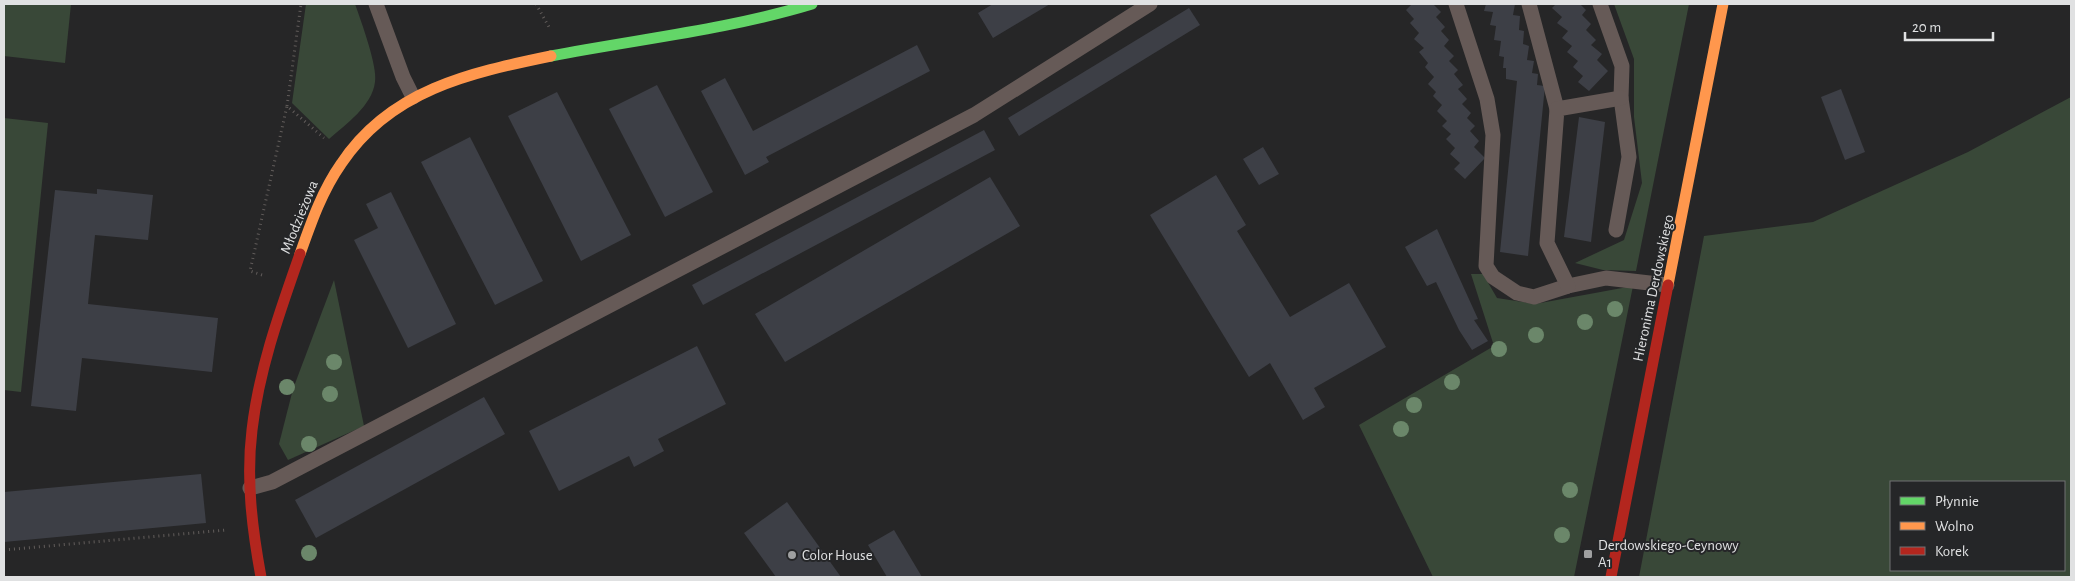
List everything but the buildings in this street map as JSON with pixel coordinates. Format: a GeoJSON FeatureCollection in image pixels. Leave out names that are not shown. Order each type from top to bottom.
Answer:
{"type":"FeatureCollection","features":[{"type":"Feature","properties":{"kind":"street","name":"Młodzieżowa"},"geometry":{"type":"LineString","coordinates":[[261,577],[250,488],[251,438],[255,406],[285,298],[312,217],[325,188],[352,148],[376,123],[390,111],[431,88],[489,68],[718,27],[812,4]]}},
{"type":"Feature","properties":{"kind":"street","name":"Hieronima Derdowskiego"},"geometry":{"type":"LineString","coordinates":[[1611,577],[1723,4]]}},
{"type":"Feature","properties":{"kind":"lane"},"geometry":{"type":"LineString","coordinates":[[376,4],[403,77],[413,97]]}},
{"type":"Feature","properties":{"kind":"lane"},"geometry":{"type":"LineString","coordinates":[[250,488],[272,482],[974,114],[1150,4]]}},
{"type":"Feature","properties":{"kind":"lane"},"geometry":{"type":"LineString","coordinates":[[1456,4],[1487,99],[1493,135],[1486,266],[1493,276],[1517,293],[1534,297],[1568,286],[1606,278],[1668,285]]}},
{"type":"Feature","properties":{"kind":"lane"},"geometry":{"type":"LineString","coordinates":[[1529,4],[1557,109],[1547,243],[1568,286]]}},
{"type":"Feature","properties":{"kind":"lane"},"geometry":{"type":"LineString","coordinates":[[1600,4],[1622,66],[1621,98],[1629,157],[1616,230]]}},
{"type":"Feature","properties":{"kind":"lane"},"geometry":{"type":"LineString","coordinates":[[1557,109],[1621,98]]}},
{"type":"Feature","properties":{"kind":"path"},"geometry":{"type":"LineString","coordinates":[[267,277],[250,271],[287,106],[302,4]]}},
{"type":"Feature","properties":{"kind":"path"},"geometry":{"type":"LineString","coordinates":[[536,4],[550,29]]}},
{"type":"Feature","properties":{"kind":"path"},"geometry":{"type":"LineString","coordinates":[[287,106],[326,140]]}},
{"type":"Feature","properties":{"kind":"path"},"geometry":{"type":"LineString","coordinates":[[4,550],[234,530]]}},
{"type":"Feature","properties":{"kind":"green space"},"geometry":{"type":"Polygon","coordinates":[[[4,4],[71,4],[65,63],[4,56],[4,4]]]}},
{"type":"Feature","properties":{"kind":"green space"},"geometry":{"type":"Polygon","coordinates":[[[306,4],[355,4],[374,66],[375,82],[369,99],[350,121],[329,139],[292,103],[306,4]]]}},
{"type":"Feature","properties":{"kind":"green space"},"geometry":{"type":"Polygon","coordinates":[[[1614,4],[1689,4],[1636,271],[1603,270],[1575,263],[1624,240],[1642,183],[1634,117],[1634,59],[1614,4]]]}},
{"type":"Feature","properties":{"kind":"green space"},"geometry":{"type":"Polygon","coordinates":[[[2071,97],[2071,577],[1639,577],[1704,236],[1813,222],[1968,152],[2071,97]]]}},
{"type":"Feature","properties":{"kind":"green space"},"geometry":{"type":"Polygon","coordinates":[[[4,118],[48,123],[21,392],[4,390],[4,118]]]}},
{"type":"Feature","properties":{"kind":"green space"},"geometry":{"type":"Polygon","coordinates":[[[1471,274],[1483,274],[1497,298],[1535,304],[1633,286],[1574,577],[1433,577],[1359,425],[1494,346],[1471,274]]]}},
{"type":"Feature","properties":{"kind":"green space"},"geometry":{"type":"Polygon","coordinates":[[[334,280],[364,426],[288,460],[279,444],[293,389],[334,280]]]}},
{"type":"Feature","properties":{"kind":"traffic: fast"},"geometry":{"type":"LineString","coordinates":[[551,56],[747,21],[812,4]]}},
{"type":"Feature","properties":{"kind":"traffic: slow"},"geometry":{"type":"LineString","coordinates":[[1668,285],[1723,4]]}},
{"type":"Feature","properties":{"kind":"traffic: slow"},"geometry":{"type":"LineString","coordinates":[[300,254],[308,231],[334,174],[361,139],[383,118],[407,102],[461,78],[520,62],[551,56]]}},
{"type":"Feature","properties":{"kind":"traffic: jam"},"geometry":{"type":"LineString","coordinates":[[261,577],[251,503],[250,448],[252,430],[265,363],[300,254]]}},
{"type":"Feature","properties":{"kind":"traffic: jam"},"geometry":{"type":"LineString","coordinates":[[1611,577],[1668,285]]}},
{"type":"Feature","properties":{"kind":"place","name":"Derdowskiego-Ceynowy A1"},"geometry":{"type":"Point","coordinates":[1588,554]}},
{"type":"Feature","properties":{"kind":"place","name":"Color House"},"geometry":{"type":"Point","coordinates":[792,555]}}]}
